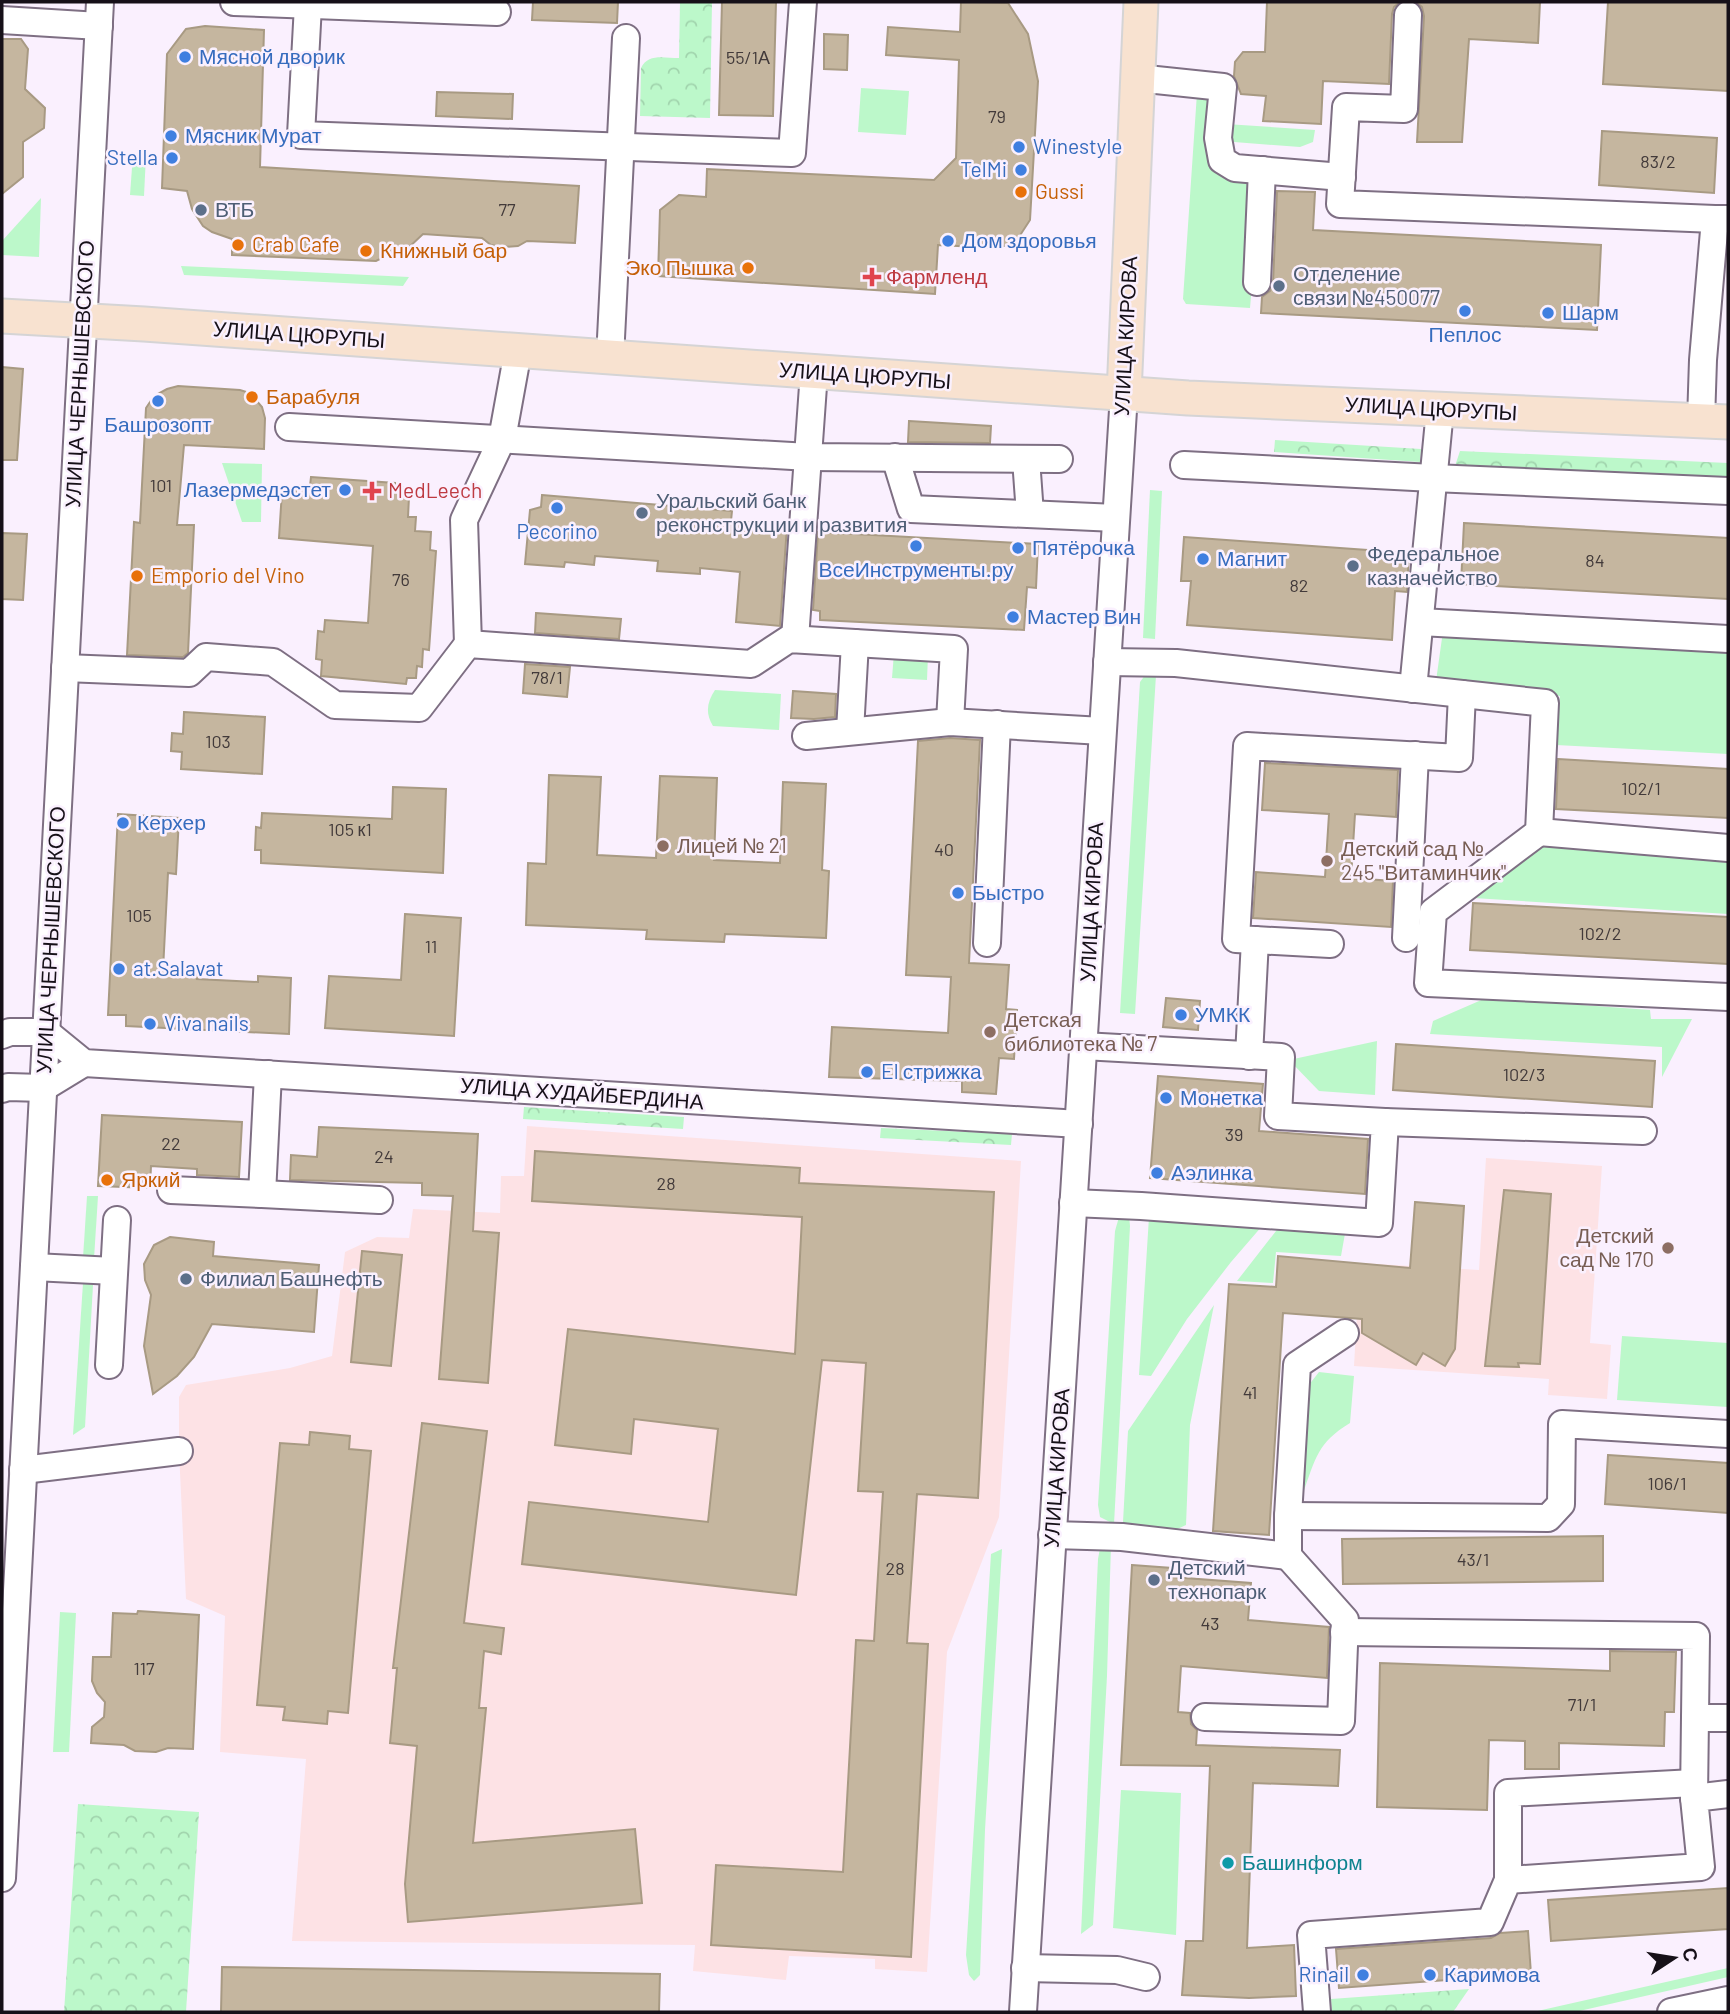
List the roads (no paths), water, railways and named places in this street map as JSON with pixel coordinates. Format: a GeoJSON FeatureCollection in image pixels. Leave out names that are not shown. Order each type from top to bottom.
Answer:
{"type":"FeatureCollection","features":[{"type":"Feature","properties":{"kind":"main road","name":"УЛИЦА КИРОВА"},"geometry":{"type":"LineString","coordinates":[[1124,394],[1141,2]]}},
{"type":"Feature","properties":{"kind":"main road","name":"УЛИЦА ЦЮРУПЫ"},"geometry":{"type":"LineString","coordinates":[[2,316],[1124,394],[1714,422]]}},
{"type":"Feature","properties":{"kind":"street"},"geometry":{"type":"LineString","coordinates":[[234,2],[497,12]]}},
{"type":"Feature","properties":{"kind":"street"},"geometry":{"type":"LineString","coordinates":[[308,5],[301,135],[792,153],[803,2]]}},
{"type":"Feature","properties":{"kind":"street"},"geometry":{"type":"LineString","coordinates":[[2,20],[100,14]]}},
{"type":"Feature","properties":{"kind":"street","name":"УЛИЦА ЧЕРНЫШЕВСКОГО"},"geometry":{"type":"LineString","coordinates":[[2,1878],[8,1650],[23,1470],[100,14]]}},
{"type":"Feature","properties":{"kind":"street"},"geometry":{"type":"LineString","coordinates":[[1408,15],[1404,109],[1346,107],[1340,204],[1722,219],[1703,360],[1714,422]]}},
{"type":"Feature","properties":{"kind":"street"},"geometry":{"type":"LineString","coordinates":[[610,358],[626,38]]}},
{"type":"Feature","properties":{"kind":"street"},"geometry":{"type":"LineString","coordinates":[[1137,78],[1223,87],[1218,138],[1222,160],[1236,168],[1342,177]]}},
{"type":"Feature","properties":{"kind":"street"},"geometry":{"type":"LineString","coordinates":[[1257,282],[1262,170]]}},
{"type":"Feature","properties":{"kind":"street"},"geometry":{"type":"LineString","coordinates":[[65,668],[189,673],[206,657],[272,662],[335,705],[419,708],[468,644],[464,520],[502,439],[518,351]]}},
{"type":"Feature","properties":{"kind":"street"},"geometry":{"type":"LineString","coordinates":[[795,639],[814,372]]}},
{"type":"Feature","properties":{"kind":"street","name":"УЛИЦА КИРОВА"},"geometry":{"type":"LineString","coordinates":[[1023,2012],[1124,394]]}},
{"type":"Feature","properties":{"kind":"street"},"geometry":{"type":"LineString","coordinates":[[1413,689],[1440,410]]}},
{"type":"Feature","properties":{"kind":"street"},"geometry":{"type":"LineString","coordinates":[[289,427],[809,457],[1059,459]]}},
{"type":"Feature","properties":{"kind":"street"},"geometry":{"type":"LineString","coordinates":[[895,457],[911,509],[1116,518]]}},
{"type":"Feature","properties":{"kind":"street"},"geometry":{"type":"LineString","coordinates":[[1026,458],[1030,514]]}},
{"type":"Feature","properties":{"kind":"street"},"geometry":{"type":"LineString","coordinates":[[1184,465],[1728,491]]}},
{"type":"Feature","properties":{"kind":"street"},"geometry":{"type":"LineString","coordinates":[[1420,622],[1728,639]]}},
{"type":"Feature","properties":{"kind":"street"},"geometry":{"type":"LineString","coordinates":[[468,644],[751,664],[789,639],[954,649],[950,722]]}},
{"type":"Feature","properties":{"kind":"street"},"geometry":{"type":"LineString","coordinates":[[850,731],[855,643]]}},
{"type":"Feature","properties":{"kind":"street"},"geometry":{"type":"LineString","coordinates":[[1107,663],[1176,663],[1545,703],[1538,832]]}},
{"type":"Feature","properties":{"kind":"street"},"geometry":{"type":"LineString","coordinates":[[1331,944],[1236,939],[1247,746],[1459,758],[1462,694]]}},
{"type":"Feature","properties":{"kind":"street"},"geometry":{"type":"LineString","coordinates":[[806,736],[950,722],[1102,732]]}},
{"type":"Feature","properties":{"kind":"street"},"geometry":{"type":"LineString","coordinates":[[986,943],[997,724]]}},
{"type":"Feature","properties":{"kind":"street"},"geometry":{"type":"LineString","coordinates":[[1406,938],[1415,755]]}},
{"type":"Feature","properties":{"kind":"street"},"geometry":{"type":"LineString","coordinates":[[1728,848],[1538,832],[1433,912],[1428,983],[1728,997]]}},
{"type":"Feature","properties":{"kind":"street"},"geometry":{"type":"LineString","coordinates":[[1249,1056],[1255,940]]}},
{"type":"Feature","properties":{"kind":"street"},"geometry":{"type":"LineString","coordinates":[[2,1035],[10,1032],[46,1032],[84,1063],[43,1088],[2,1089]]}},
{"type":"Feature","properties":{"kind":"street"},"geometry":{"type":"LineString","coordinates":[[1083,1046],[1281,1057],[1278,1116],[1643,1131]]}},
{"type":"Feature","properties":{"kind":"street","name":"УЛИЦА ХУДАЙБЕРДИНА"},"geometry":{"type":"LineString","coordinates":[[84,1063],[1079,1124]]}},
{"type":"Feature","properties":{"kind":"street"},"geometry":{"type":"LineString","coordinates":[[262,1194],[268,1074]]}},
{"type":"Feature","properties":{"kind":"street"},"geometry":{"type":"LineString","coordinates":[[1073,1203],[1379,1223],[1385,1122]]}},
{"type":"Feature","properties":{"kind":"street"},"geometry":{"type":"LineString","coordinates":[[171,1190],[380,1200]]}},
{"type":"Feature","properties":{"kind":"street"},"geometry":{"type":"LineString","coordinates":[[109,1365],[117,1220]]}},
{"type":"Feature","properties":{"kind":"street"},"geometry":{"type":"LineString","coordinates":[[34,1267],[114,1271]]}},
{"type":"Feature","properties":{"kind":"street"},"geometry":{"type":"LineString","coordinates":[[1205,1717],[1341,1721],[1345,1620],[1288,1556],[1288,1517],[1297,1365],[1345,1333]]}},
{"type":"Feature","properties":{"kind":"street"},"geometry":{"type":"LineString","coordinates":[[1288,1517],[1548,1517],[1561,1504],[1562,1424],[1728,1434]]}},
{"type":"Feature","properties":{"kind":"street"},"geometry":{"type":"LineString","coordinates":[[23,1470],[179,1451]]}},
{"type":"Feature","properties":{"kind":"street"},"geometry":{"type":"LineString","coordinates":[[1052,1535],[1122,1537],[1288,1556]]}},
{"type":"Feature","properties":{"kind":"street"},"geometry":{"type":"LineString","coordinates":[[1345,1632],[1696,1636],[1694,1791],[1701,1867],[1508,1880]]}},
{"type":"Feature","properties":{"kind":"street"},"geometry":{"type":"LineString","coordinates":[[1695,1718],[1728,1718]]}},
{"type":"Feature","properties":{"kind":"street"},"geometry":{"type":"LineString","coordinates":[[1317,2012],[1311,1935],[1490,1922],[1508,1880],[1508,1793],[1694,1791],[1728,1794]]}},
{"type":"Feature","properties":{"kind":"street"},"geometry":{"type":"LineString","coordinates":[[1025,1968],[1116,1970],[1146,1977]]}},
{"type":"Feature","properties":{"kind":"street"},"geometry":{"type":"LineString","coordinates":[[1671,2012],[1728,2000]]}},
{"type":"Feature","properties":{"kind":"place","name":"Мясной дворик"},"geometry":{"type":"Point","coordinates":[185,57]}},
{"type":"Feature","properties":{"kind":"place","name":"Мясник Мурат"},"geometry":{"type":"Point","coordinates":[171,136]}},
{"type":"Feature","properties":{"kind":"place","name":"Winestyle"},"geometry":{"type":"Point","coordinates":[1019,147]}},
{"type":"Feature","properties":{"kind":"place","name":"Stella"},"geometry":{"type":"Point","coordinates":[172,158]}},
{"type":"Feature","properties":{"kind":"place","name":"TelMi"},"geometry":{"type":"Point","coordinates":[1021,170]}},
{"type":"Feature","properties":{"kind":"place","name":"Gussi"},"geometry":{"type":"Point","coordinates":[1021,192]}},
{"type":"Feature","properties":{"kind":"place","name":"ВТБ"},"geometry":{"type":"Point","coordinates":[201,210]}},
{"type":"Feature","properties":{"kind":"place","name":"Дом здоровья"},"geometry":{"type":"Point","coordinates":[948,241]}},
{"type":"Feature","properties":{"kind":"place","name":"Crab Cafe"},"geometry":{"type":"Point","coordinates":[238,245]}},
{"type":"Feature","properties":{"kind":"place","name":"Книжный бар"},"geometry":{"type":"Point","coordinates":[366,251]}},
{"type":"Feature","properties":{"kind":"place","name":"Эко Пышка"},"geometry":{"type":"Point","coordinates":[748,268]}},
{"type":"Feature","properties":{"kind":"place","name":"Фармленд"},"geometry":{"type":"Point","coordinates":[872,277]}},
{"type":"Feature","properties":{"kind":"place","name":"Отделение связи №450077"},"geometry":{"type":"Point","coordinates":[1279,286]}},
{"type":"Feature","properties":{"kind":"place","name":"Пеплос"},"geometry":{"type":"Point","coordinates":[1465,311]}},
{"type":"Feature","properties":{"kind":"place","name":"Шарм"},"geometry":{"type":"Point","coordinates":[1548,313]}},
{"type":"Feature","properties":{"kind":"place","name":"Барабуля"},"geometry":{"type":"Point","coordinates":[252,397]}},
{"type":"Feature","properties":{"kind":"place","name":"Башрозопт"},"geometry":{"type":"Point","coordinates":[158,401]}},
{"type":"Feature","properties":{"kind":"place","name":"Лазермедэстет"},"geometry":{"type":"Point","coordinates":[345,490]}},
{"type":"Feature","properties":{"kind":"place","name":"MedLeech"},"geometry":{"type":"Point","coordinates":[372,491]}},
{"type":"Feature","properties":{"kind":"place","name":"Pecorino"},"geometry":{"type":"Point","coordinates":[557,508]}},
{"type":"Feature","properties":{"kind":"place","name":"Уральский банк реконструкции и развития"},"geometry":{"type":"Point","coordinates":[642,513]}},
{"type":"Feature","properties":{"kind":"place","name":"ВсеИнструменты.ру"},"geometry":{"type":"Point","coordinates":[916,546]}},
{"type":"Feature","properties":{"kind":"place","name":"Пятёрочка"},"geometry":{"type":"Point","coordinates":[1018,548]}},
{"type":"Feature","properties":{"kind":"place","name":"Магнит"},"geometry":{"type":"Point","coordinates":[1203,559]}},
{"type":"Feature","properties":{"kind":"place","name":"Федеральное казначейство"},"geometry":{"type":"Point","coordinates":[1353,566]}},
{"type":"Feature","properties":{"kind":"place","name":"Emporio del Vino"},"geometry":{"type":"Point","coordinates":[137,576]}},
{"type":"Feature","properties":{"kind":"place","name":"Мастер Вин"},"geometry":{"type":"Point","coordinates":[1013,617]}},
{"type":"Feature","properties":{"kind":"place","name":"Керхер"},"geometry":{"type":"Point","coordinates":[123,823]}},
{"type":"Feature","properties":{"kind":"place","name":"Лицей № 21"},"geometry":{"type":"Point","coordinates":[663,846]}},
{"type":"Feature","properties":{"kind":"place","name":"Детский сад № 245 \"Витаминчик\""},"geometry":{"type":"Point","coordinates":[1327,861]}},
{"type":"Feature","properties":{"kind":"place","name":"Быстро"},"geometry":{"type":"Point","coordinates":[958,893]}},
{"type":"Feature","properties":{"kind":"place","name":"at.Salavat"},"geometry":{"type":"Point","coordinates":[119,969]}},
{"type":"Feature","properties":{"kind":"place","name":"УМКК"},"geometry":{"type":"Point","coordinates":[1181,1015]}},
{"type":"Feature","properties":{"kind":"place","name":"Viva nails"},"geometry":{"type":"Point","coordinates":[150,1024]}},
{"type":"Feature","properties":{"kind":"place","name":"Детская библиотека № 7"},"geometry":{"type":"Point","coordinates":[990,1032]}},
{"type":"Feature","properties":{"kind":"place","name":"El стрижка"},"geometry":{"type":"Point","coordinates":[867,1072]}},
{"type":"Feature","properties":{"kind":"place","name":"Монетка"},"geometry":{"type":"Point","coordinates":[1166,1098]}},
{"type":"Feature","properties":{"kind":"place","name":"Аэлинка"},"geometry":{"type":"Point","coordinates":[1157,1173]}},
{"type":"Feature","properties":{"kind":"place","name":"Яркий"},"geometry":{"type":"Point","coordinates":[107,1180]}},
{"type":"Feature","properties":{"kind":"place","name":"Детский сад № 170"},"geometry":{"type":"Point","coordinates":[1668,1248]}},
{"type":"Feature","properties":{"kind":"place","name":"Филиал Башнефть"},"geometry":{"type":"Point","coordinates":[186,1279]}},
{"type":"Feature","properties":{"kind":"place","name":"Детский технопарк"},"geometry":{"type":"Point","coordinates":[1154,1580]}},
{"type":"Feature","properties":{"kind":"place","name":"Башинформ"},"geometry":{"type":"Point","coordinates":[1228,1863]}},
{"type":"Feature","properties":{"kind":"place","name":"Rinail"},"geometry":{"type":"Point","coordinates":[1363,1975]}},
{"type":"Feature","properties":{"kind":"place","name":"Каримова"},"geometry":{"type":"Point","coordinates":[1430,1975]}}]}
